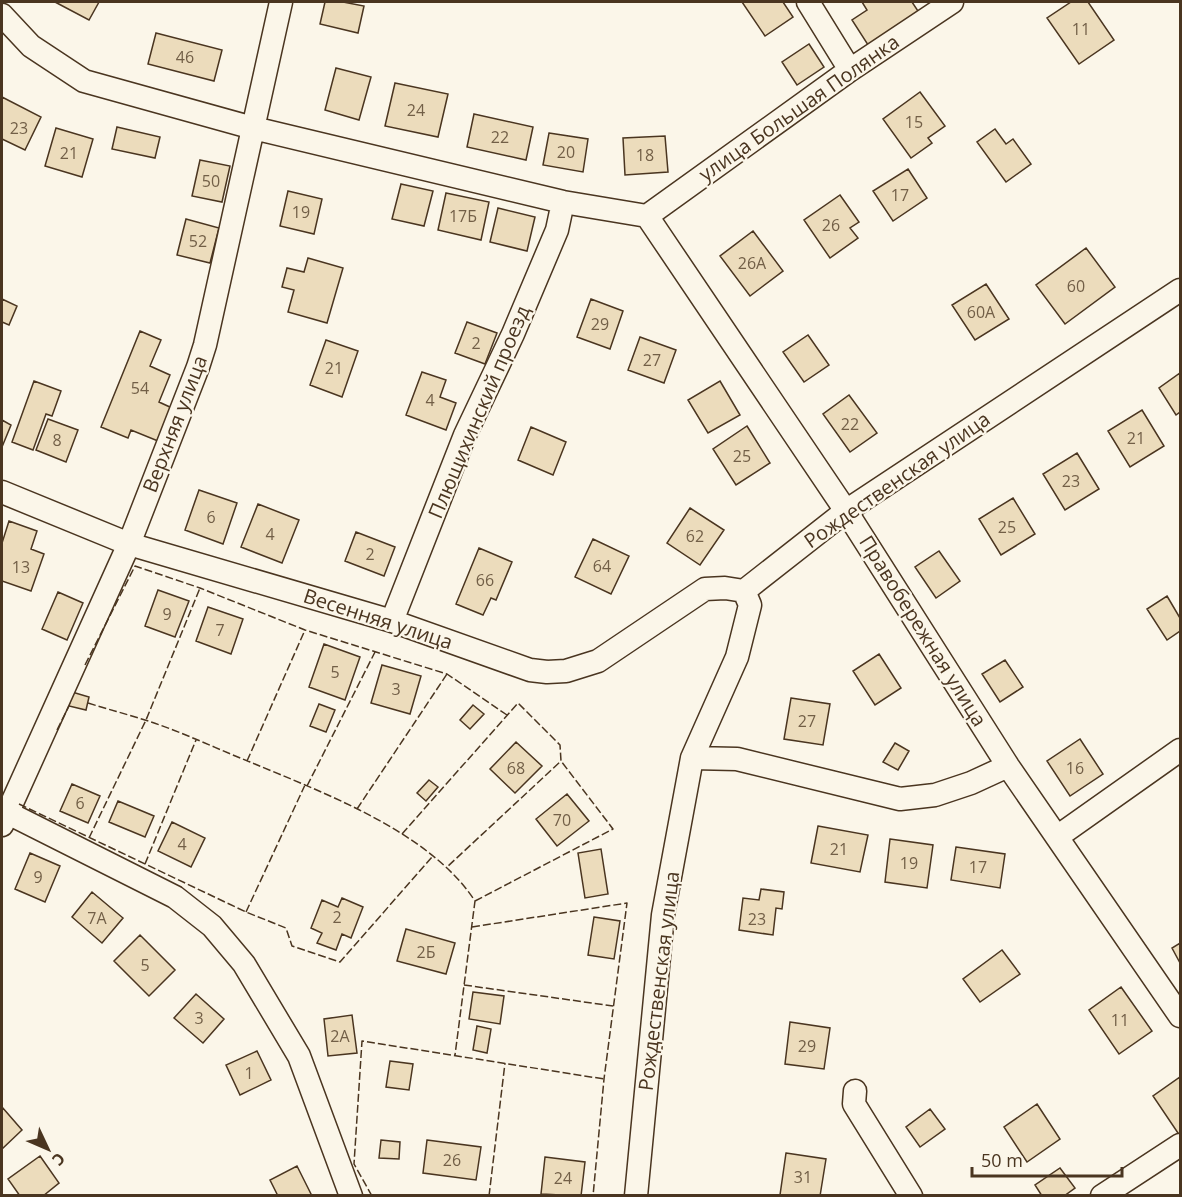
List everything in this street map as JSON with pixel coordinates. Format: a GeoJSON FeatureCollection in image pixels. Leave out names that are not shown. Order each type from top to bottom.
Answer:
{"type":"FeatureCollection","features":[{"type":"Feature","properties":{"kind":"street","name":"Верхняя улица"},"geometry":{"type":"LineString","coordinates":[[4,816],[129,544],[205,345],[281,2]]}},
{"type":"Feature","properties":{"kind":"street"},"geometry":{"type":"LineString","coordinates":[[808,2],[850,70]]}},
{"type":"Feature","properties":{"kind":"street","name":"улица Большая Полянка"},"geometry":{"type":"LineString","coordinates":[[647,216],[850,70],[952,2]]}},
{"type":"Feature","properties":{"kind":"street"},"geometry":{"type":"LineString","coordinates":[[2,15],[31,46],[84,81],[253,128],[563,202],[647,216]]}},
{"type":"Feature","properties":{"kind":"street","name":"Плющихинский проезд"},"geometry":{"type":"LineString","coordinates":[[392,621],[465,435],[513,334],[557,230],[563,202]]}},
{"type":"Feature","properties":{"kind":"street","name":"Правобережная улица"},"geometry":{"type":"LineString","coordinates":[[647,216],[846,511],[1008,766],[1180,1016]]}},
{"type":"Feature","properties":{"kind":"street","name":"Рождественская улица"},"geometry":{"type":"LineString","coordinates":[[636,1196],[663,915],[692,758],[737,657],[750,605],[744,591],[846,511],[1180,290]]}},
{"type":"Feature","properties":{"kind":"street","name":"Весенняя улица"},"geometry":{"type":"LineString","coordinates":[[2,492],[129,544],[392,621],[530,670],[566,671],[598,661],[705,590],[725,588],[744,591]]}},
{"type":"Feature","properties":{"kind":"street"},"geometry":{"type":"LineString","coordinates":[[1057,837],[1180,750]]}},
{"type":"Feature","properties":{"kind":"street"},"geometry":{"type":"LineString","coordinates":[[692,758],[737,759],[900,799],[935,795],[971,783],[1008,766]]}},
{"type":"Feature","properties":{"kind":"street"},"geometry":{"type":"LineString","coordinates":[[4,816],[175,897],[219,933],[244,964],[299,1056],[351,1196]]}},
{"type":"Feature","properties":{"kind":"street"},"geometry":{"type":"LineString","coordinates":[[855,1091],[854,1104],[911,1196]]}},
{"type":"Feature","properties":{"kind":"street"},"geometry":{"type":"LineString","coordinates":[[1101,1196],[1180,1145]]}},
{"type":"Feature","properties":{"kind":"building"},"geometry":{"type":"Polygon","coordinates":[[[55,2],[99,2],[89,20],[55,2]]]}},
{"type":"Feature","properties":{"kind":"building"},"geometry":{"type":"Polygon","coordinates":[[[325,2],[343,2],[364,6],[358,33],[320,24],[325,2]]]}},
{"type":"Feature","properties":{"kind":"building"},"geometry":{"type":"Polygon","coordinates":[[[742,2],[783,2],[793,17],[765,36],[742,2]]]}},
{"type":"Feature","properties":{"kind":"building"},"geometry":{"type":"Polygon","coordinates":[[[862,2],[912,2],[920,14],[870,48],[852,20],[867,10],[862,2]]]}},
{"type":"Feature","properties":{"kind":"building"},"geometry":{"type":"Polygon","coordinates":[[[1071,2],[1088,2],[1114,40],[1079,64],[1047,18],[1071,2]]]}},
{"type":"Feature","properties":{"kind":"building"},"geometry":{"type":"Polygon","coordinates":[[[156,33],[222,50],[214,81],[148,64],[156,33]]]}},
{"type":"Feature","properties":{"kind":"building"},"geometry":{"type":"Polygon","coordinates":[[[809,44],[824,67],[797,85],[782,62],[809,44]]]}},
{"type":"Feature","properties":{"kind":"building"},"geometry":{"type":"Polygon","coordinates":[[[336,68],[371,77],[359,120],[325,110],[336,68]]]}},
{"type":"Feature","properties":{"kind":"building"},"geometry":{"type":"Polygon","coordinates":[[[395,83],[448,94],[438,137],[385,126],[395,83]]]}},
{"type":"Feature","properties":{"kind":"building"},"geometry":{"type":"Polygon","coordinates":[[[920,92],[945,126],[928,138],[932,143],[911,158],[883,119],[920,92]]]}},
{"type":"Feature","properties":{"kind":"building"},"geometry":{"type":"Polygon","coordinates":[[[2,97],[41,117],[25,150],[2,139],[2,97]]]}},
{"type":"Feature","properties":{"kind":"building"},"geometry":{"type":"Polygon","coordinates":[[[474,114],[533,127],[526,160],[467,147],[474,114]]]}},
{"type":"Feature","properties":{"kind":"building"},"geometry":{"type":"Polygon","coordinates":[[[117,127],[160,137],[155,158],[112,149],[117,127]]]}},
{"type":"Feature","properties":{"kind":"building"},"geometry":{"type":"Polygon","coordinates":[[[56,128],[93,139],[82,177],[45,166],[56,128]]]}},
{"type":"Feature","properties":{"kind":"building"},"geometry":{"type":"Polygon","coordinates":[[[995,129],[1006,144],[1013,139],[1031,164],[1006,182],[977,142],[995,129]]]}},
{"type":"Feature","properties":{"kind":"building"},"geometry":{"type":"Polygon","coordinates":[[[549,133],[588,139],[583,172],[543,165],[549,133]]]}},
{"type":"Feature","properties":{"kind":"building"},"geometry":{"type":"Polygon","coordinates":[[[665,136],[668,172],[625,175],[623,138],[665,136]]]}},
{"type":"Feature","properties":{"kind":"building"},"geometry":{"type":"Polygon","coordinates":[[[200,160],[230,166],[222,202],[192,196],[200,160]]]}},
{"type":"Feature","properties":{"kind":"building"},"geometry":{"type":"Polygon","coordinates":[[[908,169],[927,198],[893,221],[873,191],[908,169]]]}},
{"type":"Feature","properties":{"kind":"building"},"geometry":{"type":"Polygon","coordinates":[[[401,184],[433,191],[424,226],[392,219],[401,184]]]}},
{"type":"Feature","properties":{"kind":"building"},"geometry":{"type":"Polygon","coordinates":[[[288,191],[322,199],[314,234],[280,226],[288,191]]]}},
{"type":"Feature","properties":{"kind":"building"},"geometry":{"type":"Polygon","coordinates":[[[446,193],[489,202],[481,240],[438,230],[446,193]]]}},
{"type":"Feature","properties":{"kind":"building"},"geometry":{"type":"Polygon","coordinates":[[[840,195],[859,222],[850,228],[858,238],[830,258],[804,220],[840,195]]]}},
{"type":"Feature","properties":{"kind":"building"},"geometry":{"type":"Polygon","coordinates":[[[498,208],[535,217],[527,251],[490,242],[498,208]]]}},
{"type":"Feature","properties":{"kind":"building"},"geometry":{"type":"Polygon","coordinates":[[[186,219],[219,228],[210,263],[177,255],[186,219]]]}},
{"type":"Feature","properties":{"kind":"building"},"geometry":{"type":"Polygon","coordinates":[[[753,231],[783,271],[750,296],[720,256],[753,231]]]}},
{"type":"Feature","properties":{"kind":"building"},"geometry":{"type":"Polygon","coordinates":[[[1086,248],[1115,287],[1065,324],[1036,285],[1086,248]]]}},
{"type":"Feature","properties":{"kind":"building"},"geometry":{"type":"Polygon","coordinates":[[[308,258],[343,268],[327,323],[288,312],[294,290],[282,287],[287,268],[304,272],[308,258]]]}},
{"type":"Feature","properties":{"kind":"building"},"geometry":{"type":"Polygon","coordinates":[[[986,284],[1009,319],[975,340],[952,305],[986,284]]]}},
{"type":"Feature","properties":{"kind":"building"},"geometry":{"type":"Polygon","coordinates":[[[2,299],[17,306],[9,325],[2,322],[2,299]]]}},
{"type":"Feature","properties":{"kind":"building"},"geometry":{"type":"Polygon","coordinates":[[[591,299],[623,311],[610,349],[577,337],[591,299]]]}},
{"type":"Feature","properties":{"kind":"building"},"geometry":{"type":"Polygon","coordinates":[[[467,322],[497,333],[485,364],[455,353],[467,322]]]}},
{"type":"Feature","properties":{"kind":"building"},"geometry":{"type":"Polygon","coordinates":[[[140,331],[161,340],[150,366],[170,375],[159,402],[172,408],[158,441],[131,430],[128,438],[101,427],[140,331]]]}},
{"type":"Feature","properties":{"kind":"building"},"geometry":{"type":"Polygon","coordinates":[[[808,335],[829,365],[804,382],[783,352],[808,335]]]}},
{"type":"Feature","properties":{"kind":"building"},"geometry":{"type":"Polygon","coordinates":[[[640,337],[676,350],[664,383],[628,370],[640,337]]]}},
{"type":"Feature","properties":{"kind":"building"},"geometry":{"type":"Polygon","coordinates":[[[326,340],[358,351],[342,397],[310,385],[326,340]]]}},
{"type":"Feature","properties":{"kind":"building"},"geometry":{"type":"Polygon","coordinates":[[[422,372],[446,380],[440,397],[456,403],[446,430],[406,415],[422,372]]]}},
{"type":"Feature","properties":{"kind":"building"},"geometry":{"type":"Polygon","coordinates":[[[1180,373],[1180,412],[1176,415],[1159,388],[1180,373]]]}},
{"type":"Feature","properties":{"kind":"building"},"geometry":{"type":"Polygon","coordinates":[[[34,381],[61,391],[52,416],[46,414],[33,450],[12,442],[34,381]]]}},
{"type":"Feature","properties":{"kind":"building"},"geometry":{"type":"Polygon","coordinates":[[[720,381],[740,415],[708,433],[688,400],[720,381]]]}},
{"type":"Feature","properties":{"kind":"building"},"geometry":{"type":"Polygon","coordinates":[[[849,395],[877,433],[850,452],[823,414],[849,395]]]}},
{"type":"Feature","properties":{"kind":"building"},"geometry":{"type":"Polygon","coordinates":[[[1142,410],[1164,446],[1130,467],[1108,431],[1142,410]]]}},
{"type":"Feature","properties":{"kind":"building"},"geometry":{"type":"Polygon","coordinates":[[[48,419],[78,430],[66,462],[36,450],[48,419]]]}},
{"type":"Feature","properties":{"kind":"building"},"geometry":{"type":"Polygon","coordinates":[[[2,420],[11,425],[2,447],[2,420]]]}},
{"type":"Feature","properties":{"kind":"building"},"geometry":{"type":"Polygon","coordinates":[[[747,426],[770,463],[736,485],[713,449],[747,426]]]}},
{"type":"Feature","properties":{"kind":"building"},"geometry":{"type":"Polygon","coordinates":[[[531,427],[566,442],[553,475],[518,460],[531,427]]]}},
{"type":"Feature","properties":{"kind":"building"},"geometry":{"type":"Polygon","coordinates":[[[1077,453],[1099,489],[1065,510],[1043,474],[1077,453]]]}},
{"type":"Feature","properties":{"kind":"building"},"geometry":{"type":"Polygon","coordinates":[[[199,490],[237,503],[223,544],[185,530],[199,490]]]}},
{"type":"Feature","properties":{"kind":"building"},"geometry":{"type":"Polygon","coordinates":[[[1013,498],[1035,534],[1001,555],[979,519],[1013,498]]]}},
{"type":"Feature","properties":{"kind":"building"},"geometry":{"type":"Polygon","coordinates":[[[258,504],[299,520],[282,563],[241,547],[258,504]]]}},
{"type":"Feature","properties":{"kind":"building"},"geometry":{"type":"Polygon","coordinates":[[[690,508],[724,530],[700,565],[667,543],[690,508]]]}},
{"type":"Feature","properties":{"kind":"building"},"geometry":{"type":"Polygon","coordinates":[[[9,521],[37,531],[31,549],[44,554],[31,591],[2,581],[2,543],[9,521]]]}},
{"type":"Feature","properties":{"kind":"building"},"geometry":{"type":"Polygon","coordinates":[[[356,532],[395,547],[384,576],[345,561],[356,532]]]}},
{"type":"Feature","properties":{"kind":"building"},"geometry":{"type":"Polygon","coordinates":[[[593,539],[629,556],[611,594],[575,577],[593,539]]]}},
{"type":"Feature","properties":{"kind":"building"},"geometry":{"type":"Polygon","coordinates":[[[479,548],[512,562],[496,600],[491,598],[483,615],[456,604],[479,548]]]}},
{"type":"Feature","properties":{"kind":"building"},"geometry":{"type":"Polygon","coordinates":[[[939,551],[960,581],[936,598],[915,567],[939,551]]]}},
{"type":"Feature","properties":{"kind":"building"},"geometry":{"type":"Polygon","coordinates":[[[158,590],[189,601],[175,637],[145,626],[158,590]]]}},
{"type":"Feature","properties":{"kind":"building"},"geometry":{"type":"Polygon","coordinates":[[[58,592],[83,603],[67,640],[42,629],[58,592]]]}},
{"type":"Feature","properties":{"kind":"building"},"geometry":{"type":"Polygon","coordinates":[[[1167,596],[1180,618],[1180,631],[1167,640],[1147,609],[1167,596]]]}},
{"type":"Feature","properties":{"kind":"building"},"geometry":{"type":"Polygon","coordinates":[[[208,607],[243,619],[231,654],[196,641],[208,607]]]}},
{"type":"Feature","properties":{"kind":"building"},"geometry":{"type":"Polygon","coordinates":[[[324,644],[360,657],[345,700],[309,687],[324,644]]]}},
{"type":"Feature","properties":{"kind":"building"},"geometry":{"type":"Polygon","coordinates":[[[879,654],[901,688],[875,705],[853,671],[879,654]]]}},
{"type":"Feature","properties":{"kind":"building"},"geometry":{"type":"Polygon","coordinates":[[[1005,660],[1023,687],[1000,702],[982,674],[1005,660]]]}},
{"type":"Feature","properties":{"kind":"building"},"geometry":{"type":"Polygon","coordinates":[[[382,665],[421,676],[410,714],[371,703],[382,665]]]}},
{"type":"Feature","properties":{"kind":"building"},"geometry":{"type":"Polygon","coordinates":[[[72,692],[89,697],[86,710],[69,706],[72,692]]]}},
{"type":"Feature","properties":{"kind":"building"},"geometry":{"type":"Polygon","coordinates":[[[791,698],[830,704],[823,745],[784,739],[791,698]]]}},
{"type":"Feature","properties":{"kind":"building"},"geometry":{"type":"Polygon","coordinates":[[[319,704],[335,710],[326,732],[310,726],[319,704]]]}},
{"type":"Feature","properties":{"kind":"building"},"geometry":{"type":"Polygon","coordinates":[[[473,705],[484,714],[470,729],[460,720],[473,705]]]}},
{"type":"Feature","properties":{"kind":"building"},"geometry":{"type":"Polygon","coordinates":[[[1080,739],[1103,774],[1070,796],[1047,761],[1080,739]]]}},
{"type":"Feature","properties":{"kind":"building"},"geometry":{"type":"Polygon","coordinates":[[[516,742],[542,766],[515,793],[490,769],[516,742]]]}},
{"type":"Feature","properties":{"kind":"building"},"geometry":{"type":"Polygon","coordinates":[[[895,743],[909,751],[898,770],[883,762],[895,743]]]}},
{"type":"Feature","properties":{"kind":"building"},"geometry":{"type":"Polygon","coordinates":[[[429,780],[438,787],[426,801],[417,793],[429,780]]]}},
{"type":"Feature","properties":{"kind":"building"},"geometry":{"type":"Polygon","coordinates":[[[72,784],[100,796],[88,823],[60,811],[72,784]]]}},
{"type":"Feature","properties":{"kind":"building"},"geometry":{"type":"Polygon","coordinates":[[[567,794],[589,821],[557,846],[536,819],[567,794]]]}},
{"type":"Feature","properties":{"kind":"building"},"geometry":{"type":"Polygon","coordinates":[[[118,801],[154,816],[145,837],[109,822],[118,801]]]}},
{"type":"Feature","properties":{"kind":"building"},"geometry":{"type":"Polygon","coordinates":[[[172,822],[205,838],[191,867],[158,851],[172,822]]]}},
{"type":"Feature","properties":{"kind":"building"},"geometry":{"type":"Polygon","coordinates":[[[818,826],[868,835],[860,872],[811,863],[818,826]]]}},
{"type":"Feature","properties":{"kind":"building"},"geometry":{"type":"Polygon","coordinates":[[[890,839],[933,845],[927,888],[885,882],[890,839]]]}},
{"type":"Feature","properties":{"kind":"building"},"geometry":{"type":"Polygon","coordinates":[[[956,847],[1005,854],[1000,888],[951,880],[956,847]]]}},
{"type":"Feature","properties":{"kind":"building"},"geometry":{"type":"Polygon","coordinates":[[[601,849],[608,894],[585,898],[578,853],[601,849]]]}},
{"type":"Feature","properties":{"kind":"building"},"geometry":{"type":"Polygon","coordinates":[[[30,853],[60,866],[45,902],[15,889],[30,853]]]}},
{"type":"Feature","properties":{"kind":"building"},"geometry":{"type":"Polygon","coordinates":[[[761,889],[784,892],[782,909],[776,908],[773,935],[739,930],[743,898],[759,900],[761,889]]]}},
{"type":"Feature","properties":{"kind":"building"},"geometry":{"type":"Polygon","coordinates":[[[92,892],[123,918],[102,943],[72,917],[92,892]]]}},
{"type":"Feature","properties":{"kind":"building"},"geometry":{"type":"Polygon","coordinates":[[[342,898],[363,907],[351,938],[342,934],[336,950],[317,943],[322,933],[311,928],[322,900],[338,907],[342,898]]]}},
{"type":"Feature","properties":{"kind":"building"},"geometry":{"type":"Polygon","coordinates":[[[594,917],[620,921],[614,959],[588,955],[594,917]]]}},
{"type":"Feature","properties":{"kind":"building"},"geometry":{"type":"Polygon","coordinates":[[[406,929],[455,943],[446,974],[397,961],[406,929]]]}},
{"type":"Feature","properties":{"kind":"building"},"geometry":{"type":"Polygon","coordinates":[[[140,935],[175,970],[149,996],[114,961],[140,935]]]}},
{"type":"Feature","properties":{"kind":"building"},"geometry":{"type":"Polygon","coordinates":[[[1180,943],[1180,963],[1172,948],[1180,943]]]}},
{"type":"Feature","properties":{"kind":"building"},"geometry":{"type":"Polygon","coordinates":[[[1002,950],[1020,974],[980,1002],[963,979],[1002,950]]]}},
{"type":"Feature","properties":{"kind":"building"},"geometry":{"type":"Polygon","coordinates":[[[1121,987],[1152,1031],[1119,1054],[1089,1010],[1121,987]]]}},
{"type":"Feature","properties":{"kind":"building"},"geometry":{"type":"Polygon","coordinates":[[[473,992],[504,996],[500,1024],[469,1019],[473,992]]]}},
{"type":"Feature","properties":{"kind":"building"},"geometry":{"type":"Polygon","coordinates":[[[196,994],[224,1019],[203,1043],[174,1018],[196,994]]]}},
{"type":"Feature","properties":{"kind":"building"},"geometry":{"type":"Polygon","coordinates":[[[352,1015],[357,1053],[328,1056],[324,1019],[352,1015]]]}},
{"type":"Feature","properties":{"kind":"building"},"geometry":{"type":"Polygon","coordinates":[[[790,1022],[830,1028],[824,1069],[785,1064],[790,1022]]]}},
{"type":"Feature","properties":{"kind":"building"},"geometry":{"type":"Polygon","coordinates":[[[477,1026],[491,1029],[487,1053],[473,1050],[477,1026]]]}},
{"type":"Feature","properties":{"kind":"building"},"geometry":{"type":"Polygon","coordinates":[[[257,1051],[271,1080],[240,1095],[226,1065],[257,1051]]]}},
{"type":"Feature","properties":{"kind":"building"},"geometry":{"type":"Polygon","coordinates":[[[390,1061],[413,1064],[409,1090],[386,1087],[390,1061]]]}},
{"type":"Feature","properties":{"kind":"building"},"geometry":{"type":"Polygon","coordinates":[[[1180,1077],[1180,1136],[1153,1096],[1180,1077]]]}},
{"type":"Feature","properties":{"kind":"building"},"geometry":{"type":"Polygon","coordinates":[[[1037,1104],[1060,1139],[1027,1162],[1004,1127],[1037,1104]]]}},
{"type":"Feature","properties":{"kind":"building"},"geometry":{"type":"Polygon","coordinates":[[[2,1107],[22,1130],[2,1149],[2,1107]]]}},
{"type":"Feature","properties":{"kind":"building"},"geometry":{"type":"Polygon","coordinates":[[[930,1109],[945,1129],[920,1147],[906,1127],[930,1109]]]}},
{"type":"Feature","properties":{"kind":"building"},"geometry":{"type":"Polygon","coordinates":[[[381,1140],[400,1142],[399,1159],[379,1158],[381,1140]]]}},
{"type":"Feature","properties":{"kind":"building"},"geometry":{"type":"Polygon","coordinates":[[[427,1140],[481,1147],[476,1180],[423,1173],[427,1140]]]}},
{"type":"Feature","properties":{"kind":"building"},"geometry":{"type":"Polygon","coordinates":[[[786,1153],[826,1159],[820,1196],[780,1195],[786,1153]]]}},
{"type":"Feature","properties":{"kind":"building"},"geometry":{"type":"Polygon","coordinates":[[[40,1156],[59,1183],[43,1196],[20,1196],[8,1179],[40,1156]]]}},
{"type":"Feature","properties":{"kind":"building"},"geometry":{"type":"Polygon","coordinates":[[[545,1157],[585,1162],[581,1196],[541,1194],[545,1157]]]}},
{"type":"Feature","properties":{"kind":"building"},"geometry":{"type":"Polygon","coordinates":[[[297,1166],[312,1196],[278,1196],[270,1180],[297,1166]]]}},
{"type":"Feature","properties":{"kind":"building"},"geometry":{"type":"Polygon","coordinates":[[[1060,1168],[1075,1188],[1064,1196],[1042,1196],[1035,1185],[1060,1168]]]}},
{"type":"Feature","properties":{"kind":"fence"},"geometry":{"type":"LineString","coordinates":[[85,665],[135,566],[200,588],[305,630],[447,674],[507,715]]}},
{"type":"Feature","properties":{"kind":"fence"},"geometry":{"type":"LineString","coordinates":[[89,838],[146,720],[200,588]]}},
{"type":"Feature","properties":{"kind":"fence"},"geometry":{"type":"LineString","coordinates":[[247,761],[305,630]]}},
{"type":"Feature","properties":{"kind":"fence"},"geometry":{"type":"LineString","coordinates":[[307,786],[375,652]]}},
{"type":"Feature","properties":{"kind":"fence"},"geometry":{"type":"LineString","coordinates":[[357,809],[447,674]]}},
{"type":"Feature","properties":{"kind":"fence"},"geometry":{"type":"LineString","coordinates":[[88,703],[171,729],[342,801],[404,835],[455,876],[475,901],[455,1055]]}},
{"type":"Feature","properties":{"kind":"fence"},"geometry":{"type":"LineString","coordinates":[[402,834],[518,703],[560,745],[561,761],[447,867]]}},
{"type":"Feature","properties":{"kind":"fence"},"geometry":{"type":"LineString","coordinates":[[57,730],[69,706]]}},
{"type":"Feature","properties":{"kind":"fence"},"geometry":{"type":"LineString","coordinates":[[145,864],[196,740]]}},
{"type":"Feature","properties":{"kind":"fence"},"geometry":{"type":"LineString","coordinates":[[475,901],[613,829],[561,761]]}},
{"type":"Feature","properties":{"kind":"fence"},"geometry":{"type":"LineString","coordinates":[[246,912],[305,785]]}},
{"type":"Feature","properties":{"kind":"fence"},"geometry":{"type":"LineString","coordinates":[[19,804],[246,912],[286,928],[292,946],[340,962],[432,857]]}},
{"type":"Feature","properties":{"kind":"fence"},"geometry":{"type":"LineString","coordinates":[[472,927],[627,903],[604,1079],[593,1196]]}},
{"type":"Feature","properties":{"kind":"fence"},"geometry":{"type":"LineString","coordinates":[[464,985],[613,1006]]}},
{"type":"Feature","properties":{"kind":"fence"},"geometry":{"type":"LineString","coordinates":[[372,1196],[354,1164],[362,1041],[604,1079]]}},
{"type":"Feature","properties":{"kind":"fence"},"geometry":{"type":"LineString","coordinates":[[489,1196],[505,1063]]}}]}
